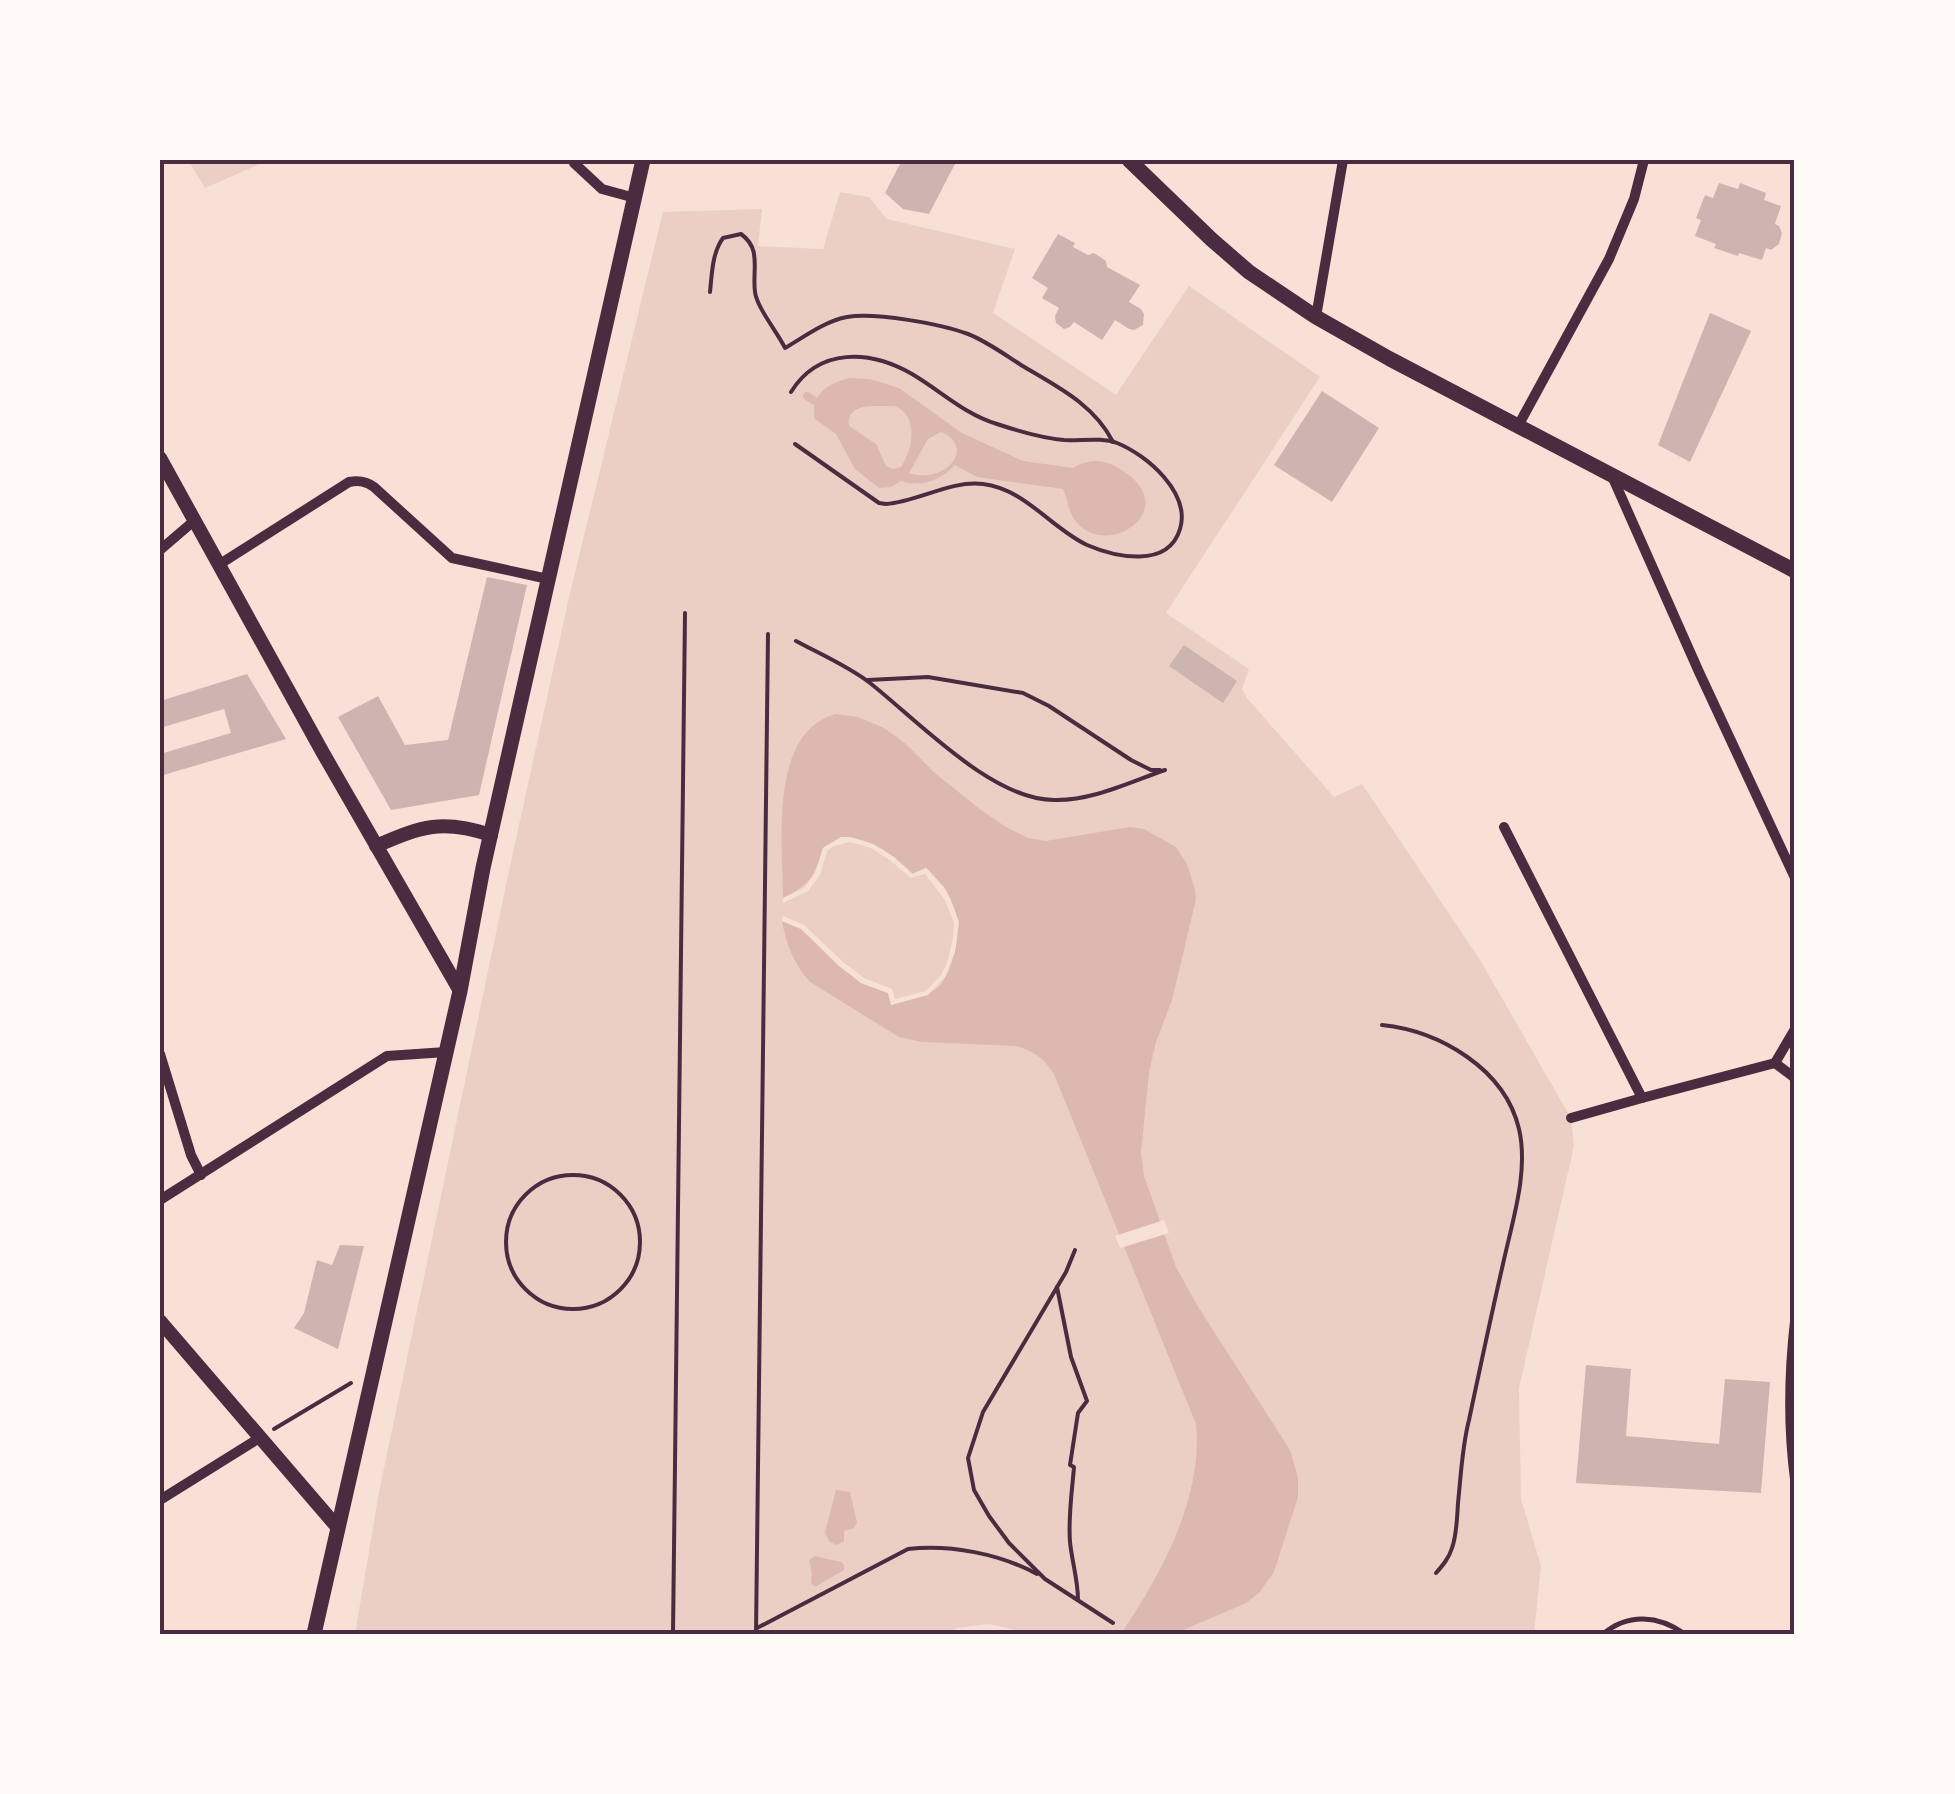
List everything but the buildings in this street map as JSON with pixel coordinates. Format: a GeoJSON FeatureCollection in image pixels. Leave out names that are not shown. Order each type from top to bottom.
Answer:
{"type":"FeatureCollection","features":[{"type":"Feature","properties":{"kind":"main road"},"geometry":{"type":"LineString","coordinates":[[314,1634],[643,160]]}},
{"type":"Feature","properties":{"kind":"main road"},"geometry":{"type":"LineString","coordinates":[[1130,160],[1236,261],[1316,317],[1795,571]]}},
{"type":"Feature","properties":{"kind":"street"},"geometry":{"type":"LineString","coordinates":[[574,160],[602,188],[635,198]]}},
{"type":"Feature","properties":{"kind":"street"},"geometry":{"type":"LineString","coordinates":[[1316,317],[1344,160]]}},
{"type":"Feature","properties":{"kind":"street"},"geometry":{"type":"LineString","coordinates":[[1518,426],[1609,259],[1623,229],[1644,160]]}},
{"type":"Feature","properties":{"kind":"street"},"geometry":{"type":"LineString","coordinates":[[160,458],[460,991]]}},
{"type":"Feature","properties":{"kind":"street"},"geometry":{"type":"LineString","coordinates":[[1612,475],[1795,878]]}},
{"type":"Feature","properties":{"kind":"street"},"geometry":{"type":"LineString","coordinates":[[220,564],[358,480],[368,482],[452,558],[548,579]]}},
{"type":"Feature","properties":{"kind":"street"},"geometry":{"type":"LineString","coordinates":[[160,550],[195,520]]}},
{"type":"Feature","properties":{"kind":"street"},"geometry":{"type":"LineString","coordinates":[[376,846],[428,827],[464,826],[491,835]]}},
{"type":"Feature","properties":{"kind":"street"},"geometry":{"type":"LineString","coordinates":[[1504,827],[1642,1098]]}},
{"type":"Feature","properties":{"kind":"street"},"geometry":{"type":"LineString","coordinates":[[1571,1118],[1775,1063],[1795,1029]]}},
{"type":"Feature","properties":{"kind":"street"},"geometry":{"type":"LineString","coordinates":[[160,1200],[387,1056],[446,1052]]}},
{"type":"Feature","properties":{"kind":"street"},"geometry":{"type":"LineString","coordinates":[[160,1054],[191,1155],[201,1174]]}},
{"type":"Feature","properties":{"kind":"street"},"geometry":{"type":"LineString","coordinates":[[1775,1063],[1795,1078]]}},
{"type":"Feature","properties":{"kind":"street"},"geometry":{"type":"LineString","coordinates":[[160,1321],[338,1528]]}},
{"type":"Feature","properties":{"kind":"street"},"geometry":{"type":"LineString","coordinates":[[1795,1321],[1788,1400],[1795,1480]]}},
{"type":"Feature","properties":{"kind":"street"},"geometry":{"type":"LineString","coordinates":[[160,1500],[261,1437]]}},
{"type":"Feature","properties":{"kind":"lane"},"geometry":{"type":"LineString","coordinates":[[1602,1634],[1632,1619],[1652,1619],[1672,1625],[1684,1634]]}},
{"type":"Feature","properties":{"kind":"path"},"geometry":{"type":"LineString","coordinates":[[710,292],[718,244],[723,238],[740,234],[750,240],[754,250],[755,296],[786,348],[846,317],[886,317],[952,329],[978,338],[1074,398],[1105,426],[1114,442]]}},
{"type":"Feature","properties":{"kind":"path"},"geometry":{"type":"LineString","coordinates":[[792,392],[808,371],[824,362],[860,357],[910,373],[960,408],[995,424],[1049,438],[1114,442],[1133,451],[1166,480],[1179,506],[1180,529],[1160,553],[1136,558],[1087,544],[1022,499],[981,484],[892,504],[880,502],[795,444]]}},
{"type":"Feature","properties":{"kind":"path"},"geometry":{"type":"LineString","coordinates":[[673,1634],[685,613]]}},
{"type":"Feature","properties":{"kind":"path"},"geometry":{"type":"LineString","coordinates":[[768,634],[756,1631],[908,1549],[924,1547],[999,1558],[1020,1565],[1113,1622]]}},
{"type":"Feature","properties":{"kind":"path"},"geometry":{"type":"LineString","coordinates":[[796,640],[866,680],[954,754],[1036,800],[1082,798],[1165,770],[1141,766],[1024,693],[928,678],[866,680]]}},
{"type":"Feature","properties":{"kind":"path"},"geometry":{"type":"LineString","coordinates":[[1382,1025],[1444,1044],[1490,1074],[1515,1116],[1522,1151],[1515,1207],[1464,1438],[1455,1535],[1447,1560],[1436,1573]]}},
{"type":"Feature","properties":{"kind":"path"},"geometry":{"type":"LineString","coordinates":[[590,1177],[609,1185],[625,1198],[636,1216],[642,1240],[632,1276],[618,1293],[600,1304],[580,1310],[560,1309],[526,1290],[514,1274],[507,1256],[510,1217],[520,1200],[551,1178],[590,1177]]}},
{"type":"Feature","properties":{"kind":"path"},"geometry":{"type":"LineString","coordinates":[[1045,1579],[988,1516],[974,1490],[968,1458],[983,1412],[1075,1250]]}},
{"type":"Feature","properties":{"kind":"path"},"geometry":{"type":"LineString","coordinates":[[1057,1286],[1070,1357],[1088,1401],[1078,1414],[1070,1465],[1074,1467],[1070,1541],[1078,1600]]}},
{"type":"Feature","properties":{"kind":"path"},"geometry":{"type":"LineString","coordinates":[[261,1437],[374,1370]]}},
{"type":"Feature","properties":{"kind":"shaded area"},"geometry":{"type":"Polygon","coordinates":[[[188,160],[269,160],[205,188],[188,160]]]}},
{"type":"Feature","properties":{"kind":"shaded area"},"geometry":{"type":"Polygon","coordinates":[[[840,192],[869,197],[887,219],[1015,249],[993,313],[1116,395],[1189,286],[1320,377],[1166,613],[1249,669],[1242,689],[1247,698],[1334,797],[1362,784],[1480,960],[1571,1118],[1574,1146],[1519,1388],[1521,1499],[1541,1566],[1534,1634],[355,1634],[379,1492],[510,866],[570,593],[663,212],[762,209],[758,246],[823,249],[840,192]]]}},
{"type":"Feature","properties":{"kind":"shaded area"},"geometry":{"type":"Polygon","coordinates":[[[870,379],[899,388],[962,433],[1023,461],[1073,468],[1089,462],[1111,464],[1137,482],[1145,497],[1144,511],[1124,531],[1093,534],[1076,521],[1063,489],[977,477],[955,465],[931,481],[901,481],[879,488],[855,469],[836,434],[815,419],[818,397],[841,380],[870,379]],[[895,406],[857,409],[849,418],[849,426],[876,444],[886,466],[893,469],[901,467],[905,460],[912,434],[908,417],[895,406]],[[941,432],[928,439],[909,473],[934,474],[952,463],[956,446],[941,432]]]}},
{"type":"Feature","properties":{"kind":"shaded area"},"geometry":{"type":"Polygon","coordinates":[[[836,714],[858,717],[884,728],[981,810],[1028,838],[1046,841],[1130,827],[1144,829],[1176,847],[1187,864],[1196,899],[1172,1000],[1149,1072],[1141,1153],[1144,1176],[1176,1267],[1290,1450],[1298,1477],[1298,1497],[1274,1572],[1259,1593],[1246,1603],[1174,1634],[1121,1634],[1164,1561],[1186,1508],[1193,1480],[1196,1424],[1054,1074],[1038,1056],[1016,1046],[922,1042],[899,1037],[810,982],[788,946],[782,921],[801,929],[861,983],[889,993],[891,1005],[927,994],[939,986],[956,947],[955,910],[936,879],[926,868],[913,874],[893,856],[859,839],[835,841],[823,848],[810,879],[783,898],[782,821],[789,766],[799,743],[814,725],[836,714]]]}},
{"type":"Feature","properties":{"kind":"shaded area"},"geometry":{"type":"Polygon","coordinates":[[[836,1490],[850,1492],[857,1523],[844,1531],[844,1541],[837,1545],[825,1533],[836,1490]]]}},
{"type":"Feature","properties":{"kind":"shaded area"},"geometry":{"type":"Polygon","coordinates":[[[814,1556],[841,1562],[844,1570],[815,1587],[809,1561],[814,1556]]]}},
{"type":"Feature","properties":{"kind":"pier"},"geometry":{"type":"Polygon","coordinates":[[[841,837],[873,844],[912,874],[926,868],[944,887],[959,922],[955,952],[945,977],[928,995],[891,1005],[888,993],[861,983],[801,929],[782,921],[783,916],[804,925],[864,978],[892,989],[895,999],[926,991],[941,975],[954,923],[945,900],[925,874],[911,878],[871,848],[850,842],[834,846],[827,851],[820,875],[808,891],[783,903],[783,898],[804,888],[815,873],[823,848],[841,837]]]}},
{"type":"Feature","properties":{"kind":"pier"},"geometry":{"type":"Polygon","coordinates":[[[1164,1220],[1169,1233],[1120,1248],[1115,1236],[1164,1220]]]}},
{"type":"Feature","properties":{"kind":"pier"},"geometry":{"type":"Polygon","coordinates":[[[989,1624],[1019,1631],[943,1634],[957,1628],[989,1624]]]}},
{"type":"Feature","properties":{"kind":"waterway"},"geometry":{"type":"LineString","coordinates":[[807,396],[815,401]]}}]}
